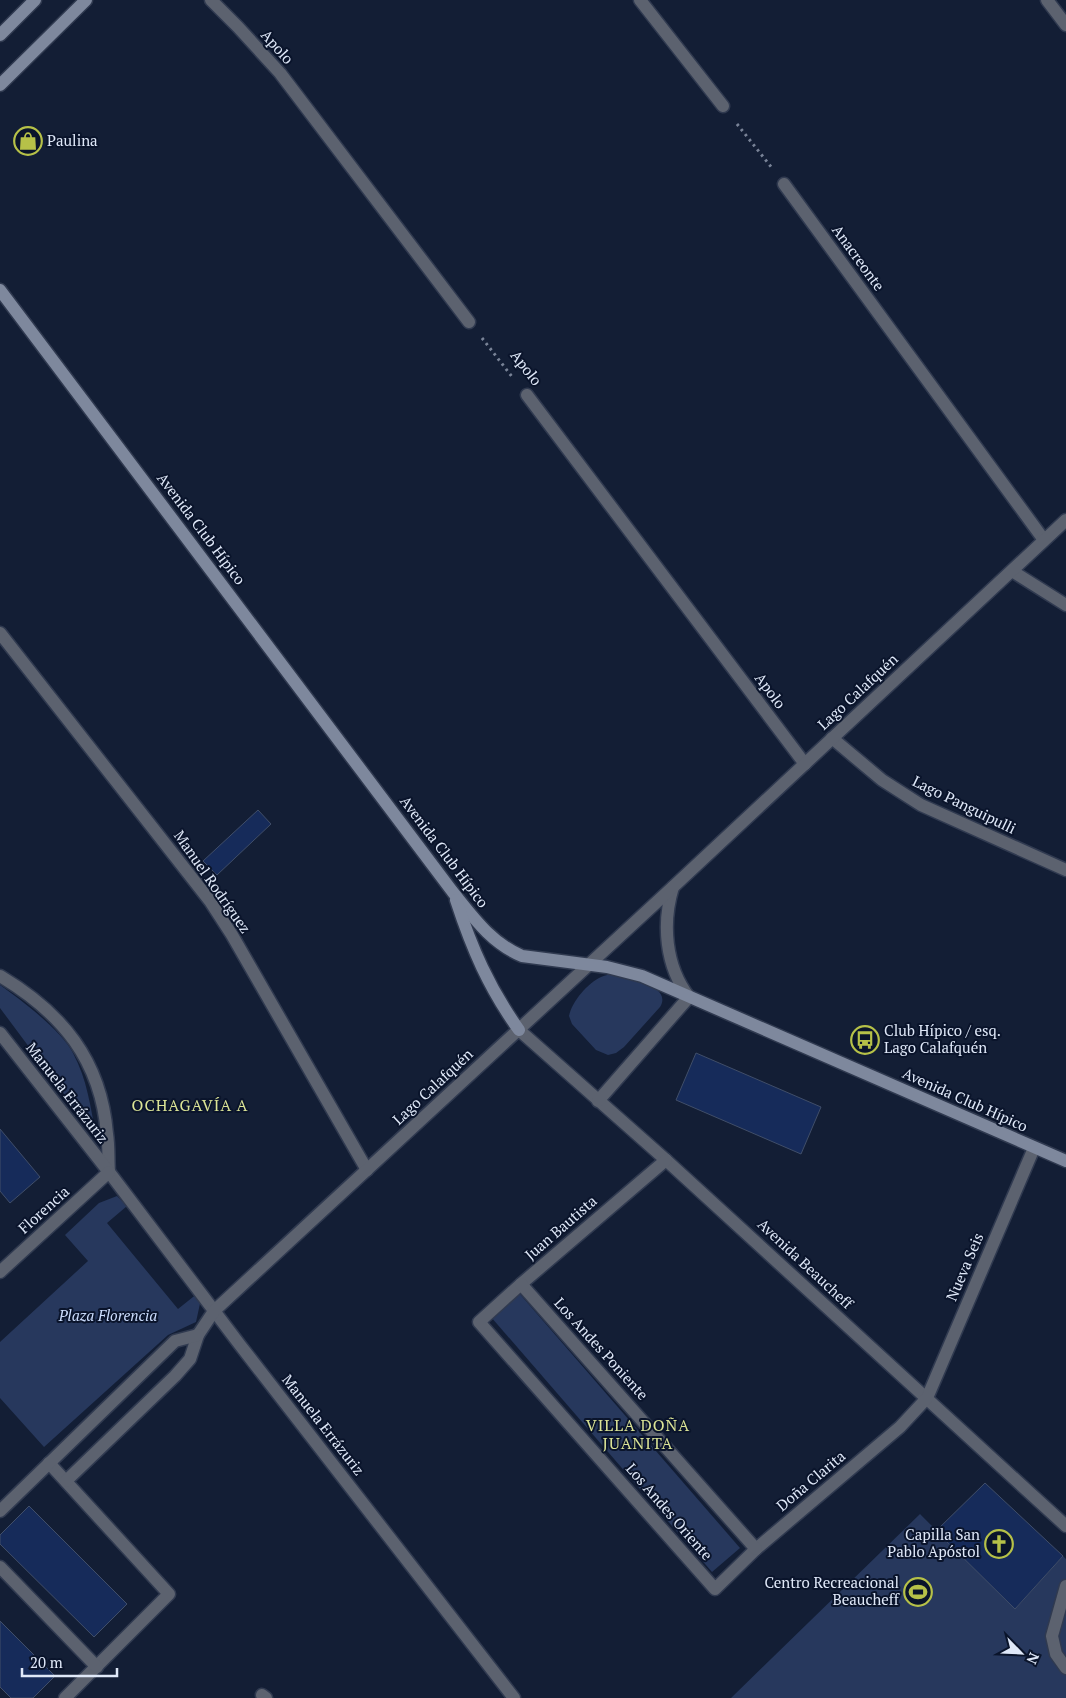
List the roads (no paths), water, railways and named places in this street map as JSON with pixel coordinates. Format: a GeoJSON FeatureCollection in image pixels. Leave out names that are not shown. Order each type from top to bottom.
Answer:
{"type":"FeatureCollection","features":[{"type":"Feature","properties":{"kind":"main road"},"geometry":{"type":"LineString","coordinates":[[0,35],[35,0]]}},
{"type":"Feature","properties":{"kind":"main road"},"geometry":{"type":"LineString","coordinates":[[0,85],[86,0]]}},
{"type":"Feature","properties":{"kind":"main road","name":"Avenida Club Hípico"},"geometry":{"type":"LineString","coordinates":[[0,290],[452,891],[496,942],[510,951],[536,959],[607,967],[628,972],[1066,1161]]}},
{"type":"Feature","properties":{"kind":"main road"},"geometry":{"type":"LineString","coordinates":[[452,891],[467,935],[484,975],[505,1011],[519,1030]]}},
{"type":"Feature","properties":{"kind":"street","name":"Apolo"},"geometry":{"type":"LineString","coordinates":[[211,0],[280,73],[469,322]]}},
{"type":"Feature","properties":{"kind":"street"},"geometry":{"type":"LineString","coordinates":[[640,0],[723,106]]}},
{"type":"Feature","properties":{"kind":"street"},"geometry":{"type":"LineString","coordinates":[[1047,0],[1066,25]]}},
{"type":"Feature","properties":{"kind":"street","name":"Anacreonte"},"geometry":{"type":"LineString","coordinates":[[784,184],[1044,540]]}},
{"type":"Feature","properties":{"kind":"street","name":"Apolo"},"geometry":{"type":"LineString","coordinates":[[527,395],[805,764]]}},
{"type":"Feature","properties":{"kind":"street","name":"Lago Calafquén"},"geometry":{"type":"LineString","coordinates":[[66,1482],[176,1376],[190,1359],[198,1335],[214,1310],[519,1030],[1066,520]]}},
{"type":"Feature","properties":{"kind":"street"},"geometry":{"type":"LineString","coordinates":[[1012,571],[1066,605]]}},
{"type":"Feature","properties":{"kind":"street","name":"Manuel Rodríguez"},"geometry":{"type":"LineString","coordinates":[[0,633],[210,901],[367,1170]]}},
{"type":"Feature","properties":{"kind":"street","name":"Lago Panguipulli"},"geometry":{"type":"LineString","coordinates":[[832,738],[882,780],[921,805],[1066,870]]}},
{"type":"Feature","properties":{"kind":"street"},"geometry":{"type":"LineString","coordinates":[[598,1101],[689,997],[674,968],[667,936],[668,910],[673,887]]}},
{"type":"Feature","properties":{"kind":"street","name":"Manuela Errázuriz"},"geometry":{"type":"LineString","coordinates":[[0,976],[46,1010],[75,1040],[86,1058],[96,1083],[103,1109],[107,1132],[109,1172]]}},
{"type":"Feature","properties":{"kind":"street","name":"Avenida Beaucheff"},"geometry":{"type":"LineString","coordinates":[[519,1030],[666,1160],[1066,1526]]}},
{"type":"Feature","properties":{"kind":"street","name":"Manuela Errázuriz"},"geometry":{"type":"LineString","coordinates":[[0,1033],[514,1698]]}},
{"type":"Feature","properties":{"kind":"street","name":"Nueva Seis"},"geometry":{"type":"LineString","coordinates":[[927,1398],[1034,1148]]}},
{"type":"Feature","properties":{"kind":"street","name":"Juan Bautista"},"geometry":{"type":"LineString","coordinates":[[479,1322],[666,1160]]}},
{"type":"Feature","properties":{"kind":"street","name":"Florencia"},"geometry":{"type":"LineString","coordinates":[[0,1272],[109,1172]]}},
{"type":"Feature","properties":{"kind":"street","name":"Los Andes Poniente"},"geometry":{"type":"LineString","coordinates":[[521,1284],[756,1549]]}},
{"type":"Feature","properties":{"kind":"street","name":"Los Andes Oriente"},"geometry":{"type":"LineString","coordinates":[[479,1322],[715,1589]]}},
{"type":"Feature","properties":{"kind":"street"},"geometry":{"type":"LineString","coordinates":[[0,1511],[175,1341],[198,1335]]}},
{"type":"Feature","properties":{"kind":"street","name":"Doña Clarita"},"geometry":{"type":"LineString","coordinates":[[715,1589],[756,1549],[900,1427],[927,1398]]}},
{"type":"Feature","properties":{"kind":"street"},"geometry":{"type":"LineString","coordinates":[[48,1463],[169,1594],[65,1698]]}},
{"type":"Feature","properties":{"kind":"street"},"geometry":{"type":"LineString","coordinates":[[0,1567],[97,1667]]}},
{"type":"Feature","properties":{"kind":"street"},"geometry":{"type":"LineString","coordinates":[[1066,1586],[1063,1611],[1052,1636],[1056,1654],[1066,1668]]}},
{"type":"Feature","properties":{"kind":"place","name":"Paulina"},"geometry":{"type":"Point","coordinates":[28,141]}},
{"type":"Feature","properties":{"kind":"place","name":"Club Hípico / esq. Lago Calafquén"},"geometry":{"type":"Point","coordinates":[865,1040]}},
{"type":"Feature","properties":{"kind":"place","name":"Capilla San Pablo Apóstol"},"geometry":{"type":"Point","coordinates":[999,1544]}},
{"type":"Feature","properties":{"kind":"place","name":"Centro Recreacional Beaucheff"},"geometry":{"type":"Point","coordinates":[918,1592]}},
{"type":"Feature","properties":{"kind":"district","name":"OCHAGAVÍA A"},"geometry":{"type":"Point","coordinates":[190,1105]}},
{"type":"Feature","properties":{"kind":"district","name":"VILLA DOÑA JUANITA"},"geometry":{"type":"Point","coordinates":[638,1434]}},
{"type":"Feature","properties":{"kind":"park label","name":"Plaza Florencia"},"geometry":{"type":"Point","coordinates":[108,1316]}}]}
